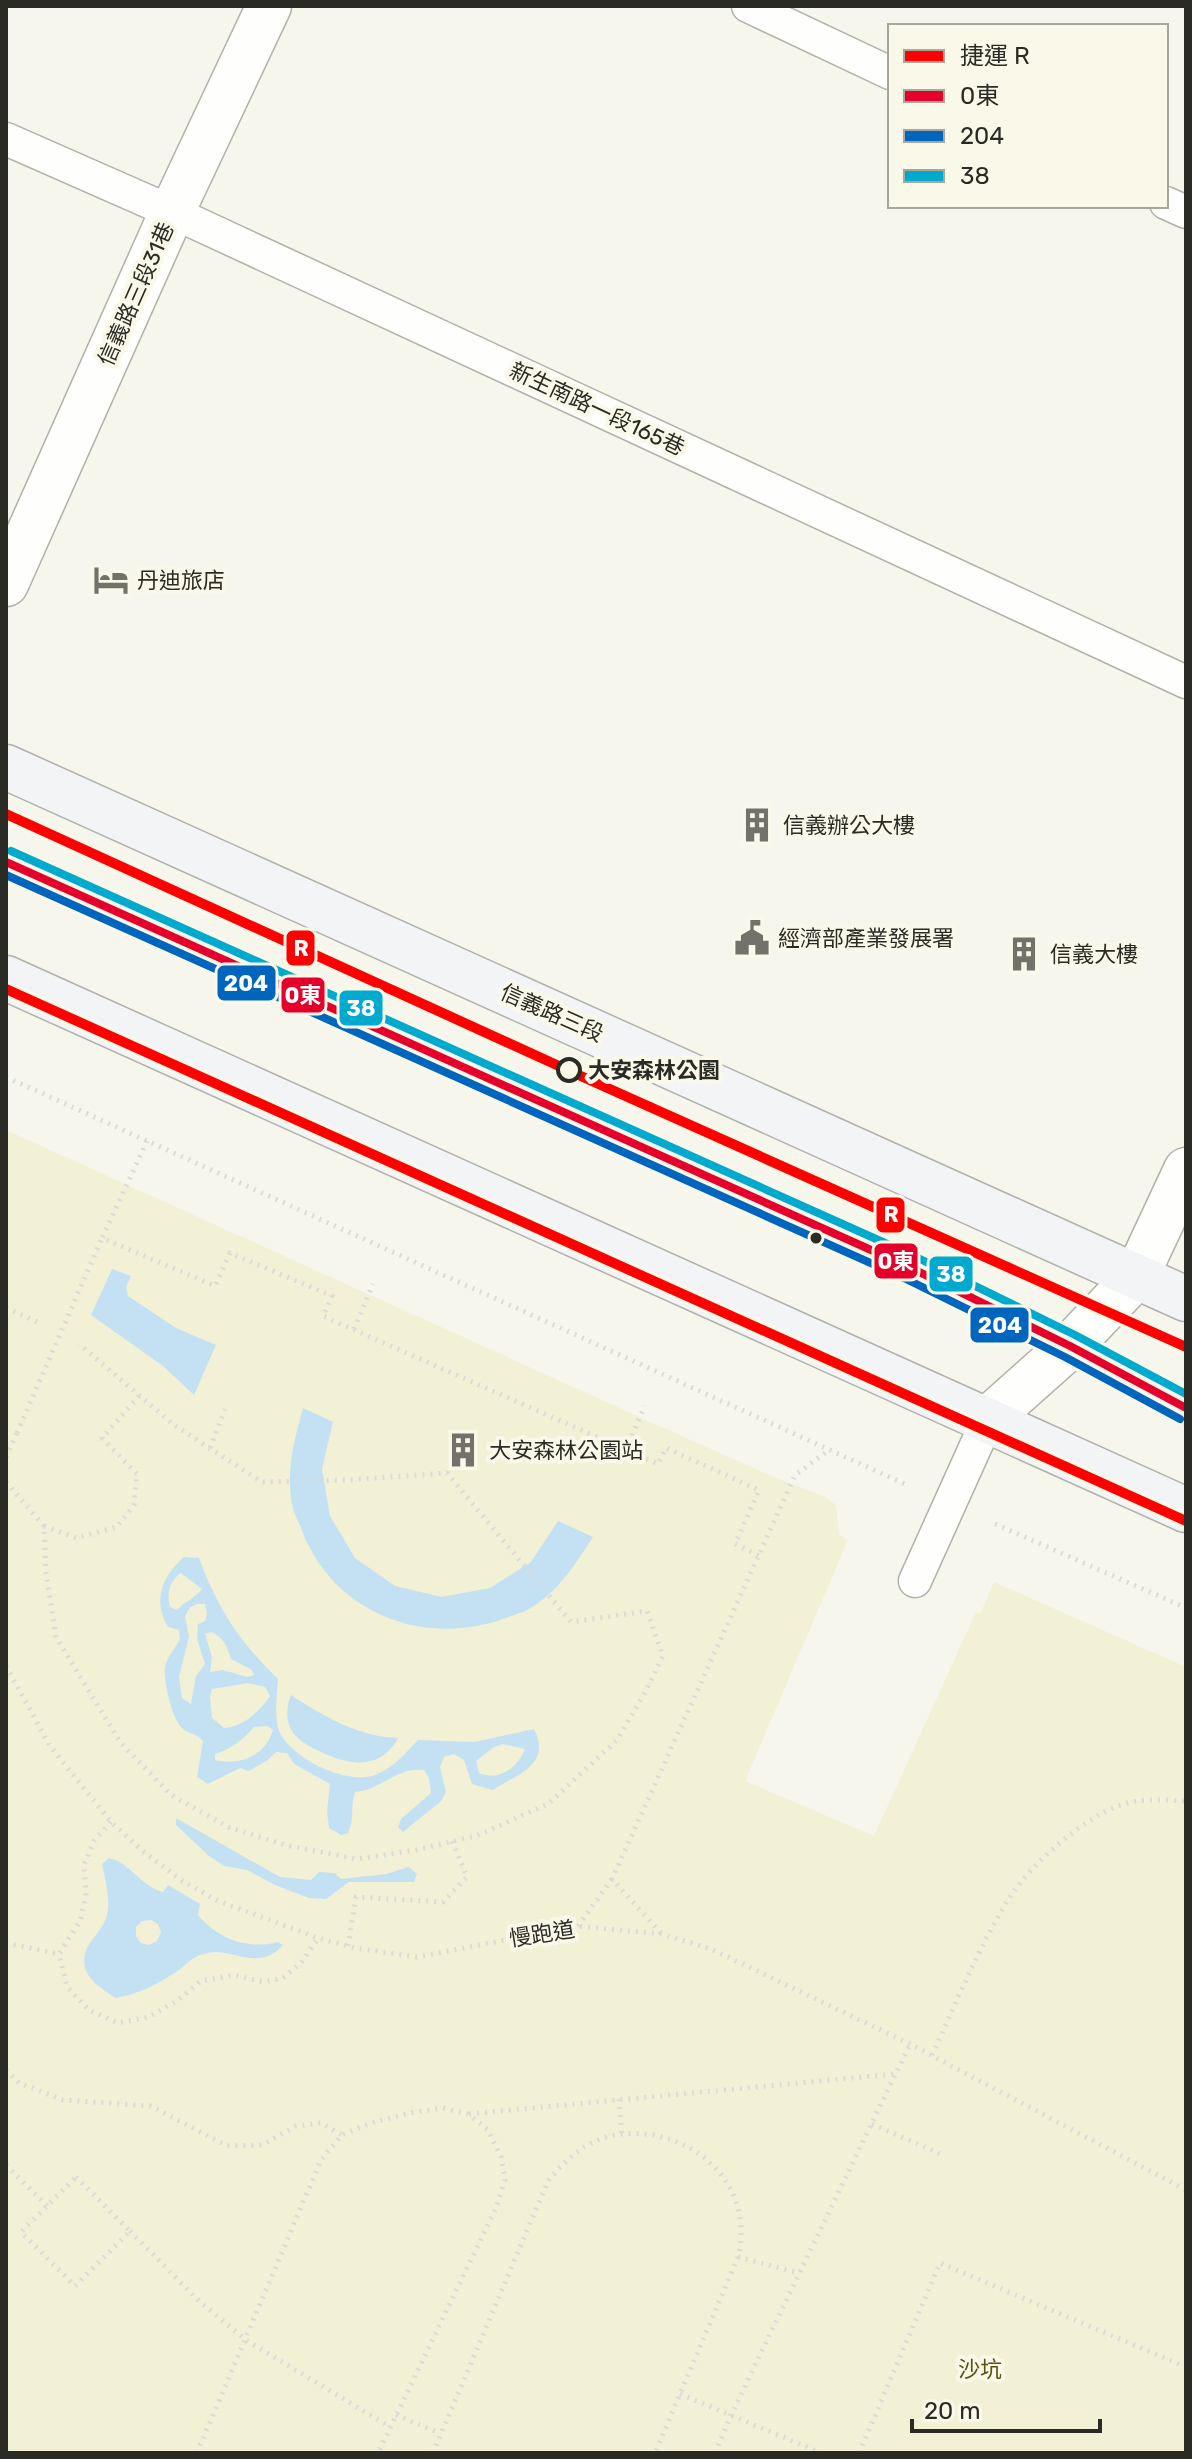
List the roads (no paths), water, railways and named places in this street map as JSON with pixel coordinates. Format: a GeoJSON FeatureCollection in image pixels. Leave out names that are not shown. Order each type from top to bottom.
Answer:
{"type":"FeatureCollection","features":[{"type":"Feature","properties":{"kind":"main road","name":"信義路三段"},"geometry":{"type":"LineString","coordinates":[[6,767],[1186,1299]]}},
{"type":"Feature","properties":{"kind":"main road"},"geometry":{"type":"LineString","coordinates":[[6,978],[1186,1510]]}},
{"type":"Feature","properties":{"kind":"street","name":"信義路三段31巷"},"geometry":{"type":"LineString","coordinates":[[6,584],[172,212],[269,6]]}},
{"type":"Feature","properties":{"kind":"street"},"geometry":{"type":"LineString","coordinates":[[988,1419],[1070,1346],[1136,1277],[1186,1170]]}},
{"type":"Feature","properties":{"kind":"lane"},"geometry":{"type":"LineString","coordinates":[[748,6],[888,72]]}},
{"type":"Feature","properties":{"kind":"lane","name":"新生南路一段165巷"},"geometry":{"type":"LineString","coordinates":[[6,139],[172,212],[1186,682]]}},
{"type":"Feature","properties":{"kind":"lane"},"geometry":{"type":"LineString","coordinates":[[6,862],[909,1267],[1070,1346],[1186,1408]]}},
{"type":"Feature","properties":{"kind":"lane"},"geometry":{"type":"LineString","coordinates":[[915,1581],[988,1419]]}},
{"type":"Feature","properties":{"kind":"water"},"geometry":{"type":"Polygon","coordinates":[[[112,1269],[131,1276],[126,1287],[128,1296],[176,1328],[216,1345],[194,1395],[163,1366],[91,1315],[112,1269]]]}},
{"type":"Feature","properties":{"kind":"water"},"geometry":{"type":"Polygon","coordinates":[[[303,1408],[333,1422],[322,1469],[330,1516],[355,1558],[395,1586],[442,1597],[490,1588],[531,1562],[558,1521],[593,1537],[557,1586],[523,1612],[476,1626],[445,1629],[415,1626],[386,1617],[360,1603],[337,1585],[318,1561],[294,1512],[290,1468],[303,1408]]]}},
{"type":"Feature","properties":{"kind":"water"},"geometry":{"type":"Polygon","coordinates":[[[184,1557],[199,1558],[231,1623],[278,1679],[276,1715],[281,1735],[310,1761],[336,1773],[363,1777],[387,1769],[418,1740],[474,1742],[534,1729],[539,1751],[536,1759],[522,1773],[493,1790],[472,1784],[464,1760],[454,1754],[444,1757],[440,1767],[446,1792],[441,1801],[403,1832],[398,1827],[401,1819],[431,1793],[429,1778],[424,1770],[405,1772],[355,1792],[350,1828],[348,1833],[341,1835],[329,1828],[330,1784],[294,1764],[287,1753],[276,1752],[249,1771],[240,1768],[208,1784],[197,1777],[203,1741],[178,1723],[165,1680],[166,1663],[180,1639],[179,1630],[168,1627],[163,1617],[160,1598],[170,1572],[184,1557]],[[181,1573],[168,1597],[170,1607],[177,1610],[202,1589],[181,1573]],[[205,1604],[190,1607],[185,1616],[189,1637],[179,1677],[182,1698],[191,1704],[196,1676],[205,1664],[197,1639],[198,1624],[205,1621],[207,1614],[205,1604]],[[211,1632],[205,1634],[212,1657],[210,1672],[223,1670],[247,1677],[254,1675],[252,1670],[231,1659],[224,1643],[211,1632]],[[247,1683],[212,1689],[212,1718],[224,1728],[238,1725],[250,1717],[270,1696],[265,1687],[247,1683]],[[268,1726],[254,1727],[241,1740],[215,1754],[215,1760],[233,1762],[250,1757],[264,1746],[273,1730],[268,1726]],[[503,1744],[476,1761],[479,1773],[494,1776],[513,1767],[525,1749],[503,1744]]]}},
{"type":"Feature","properties":{"kind":"water"},"geometry":{"type":"Polygon","coordinates":[[[291,1695],[329,1718],[355,1729],[398,1738],[391,1749],[372,1761],[351,1762],[328,1755],[304,1743],[291,1729],[287,1713],[291,1695]]]}},
{"type":"Feature","properties":{"kind":"water"},"geometry":{"type":"Polygon","coordinates":[[[176,1818],[280,1877],[311,1880],[319,1872],[335,1873],[341,1879],[386,1874],[409,1867],[417,1874],[414,1882],[349,1882],[326,1899],[309,1898],[247,1870],[224,1866],[176,1825],[176,1818]]]}},
{"type":"Feature","properties":{"kind":"water"},"geometry":{"type":"Polygon","coordinates":[[[109,1858],[117,1861],[148,1885],[163,1892],[168,1885],[200,1904],[198,1915],[224,1936],[256,1945],[278,1942],[283,1945],[263,1958],[211,1952],[200,1955],[156,1984],[116,1998],[96,1984],[84,1965],[87,1948],[107,1915],[107,1890],[102,1864],[109,1858]],[[151,1920],[142,1921],[136,1927],[136,1936],[141,1943],[149,1945],[157,1941],[161,1932],[158,1924],[151,1920]]]}},
{"type":"Feature","properties":{"kind":"metro line","name":"R"},"geometry":{"type":"LineString","coordinates":[[6,814],[1186,1347]]}},
{"type":"Feature","properties":{"kind":"metro line","name":"R"},"geometry":{"type":"LineString","coordinates":[[6,989],[1186,1521]]}},
{"type":"Feature","properties":{"kind":"place","name":"丹迪旅店"},"geometry":{"type":"Point","coordinates":[111,580]}},
{"type":"Feature","properties":{"kind":"place","name":"信義辦公大樓"},"geometry":{"type":"Point","coordinates":[757,825]}},
{"type":"Feature","properties":{"kind":"place","name":"經濟部產業發展署"},"geometry":{"type":"Point","coordinates":[752,938]}},
{"type":"Feature","properties":{"kind":"place","name":"信義大樓"},"geometry":{"type":"Point","coordinates":[1024,954]}},
{"type":"Feature","properties":{"kind":"place","name":"大安森林公園"},"geometry":{"type":"Point","coordinates":[569,1070]}},
{"type":"Feature","properties":{"kind":"place","name":"大安森林公園站"},"geometry":{"type":"Point","coordinates":[463,1450]}},
{"type":"Feature","properties":{"kind":"park label","name":"沙坑"},"geometry":{"type":"Point","coordinates":[980,2369]}}]}
